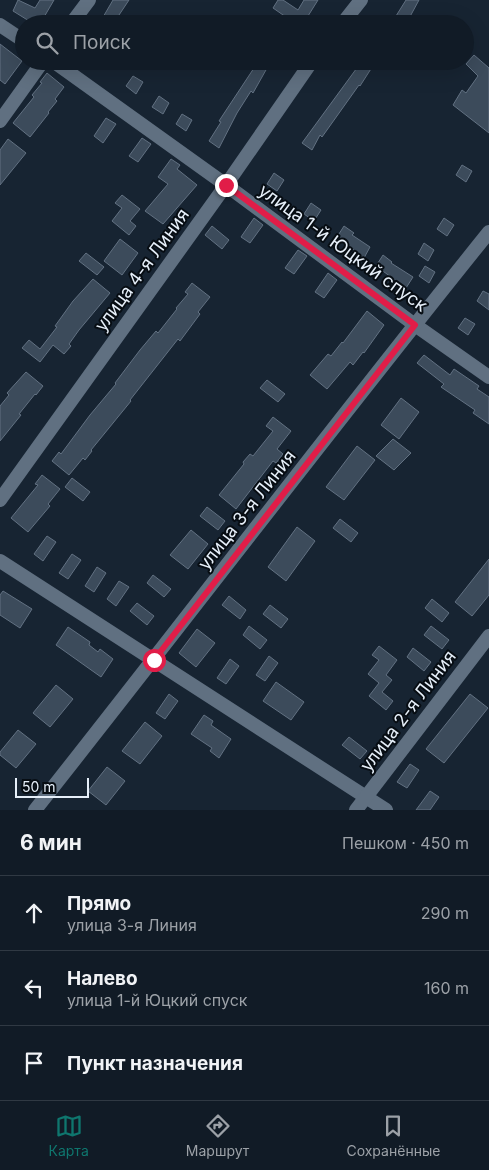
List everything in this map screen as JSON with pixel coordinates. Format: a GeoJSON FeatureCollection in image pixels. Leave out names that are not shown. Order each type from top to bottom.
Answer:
{"type":"FeatureCollection","features":[{"type":"Feature","properties":{"kind":"street"},"geometry":{"type":"LineString","coordinates":[[78,15],[89,0]]}},
{"type":"Feature","properties":{"kind":"street"},"geometry":{"type":"LineString","coordinates":[[349,15],[361,0]]}},
{"type":"Feature","properties":{"kind":"street"},"geometry":{"type":"LineString","coordinates":[[0,25],[15,35]]}},
{"type":"Feature","properties":{"kind":"street"},"geometry":{"type":"LineString","coordinates":[[0,121],[37,70]]}},
{"type":"Feature","properties":{"kind":"street","name":"улица 1-й Юцкий спуск"},"geometry":{"type":"LineString","coordinates":[[66,70],[226,185],[415,325],[489,376]]}},
{"type":"Feature","properties":{"kind":"street","name":"улица 4-я Линия"},"geometry":{"type":"LineString","coordinates":[[0,500],[226,185],[306,70]]}},
{"type":"Feature","properties":{"kind":"street","name":"улица 3-я Линия"},"geometry":{"type":"LineString","coordinates":[[35,810],[489,232]]}},
{"type":"Feature","properties":{"kind":"street"},"geometry":{"type":"LineString","coordinates":[[0,561],[386,810]]}},
{"type":"Feature","properties":{"kind":"street","name":"улица 2-я Линия"},"geometry":{"type":"LineString","coordinates":[[356,810],[489,636]]}},
{"type":"Feature","properties":{"kind":"building"},"geometry":{"type":"Polygon","coordinates":[[[18,0],[35,8],[40,0],[54,0],[45,15],[19,15],[13,11],[18,0]]]}},
{"type":"Feature","properties":{"kind":"building"},"geometry":{"type":"Polygon","coordinates":[[[113,0],[129,0],[119,15],[104,15],[113,0]]]}},
{"type":"Feature","properties":{"kind":"building"},"geometry":{"type":"Polygon","coordinates":[[[278,0],[283,0],[298,10],[304,0],[318,0],[309,15],[283,15],[273,8],[278,0]]]}},
{"type":"Feature","properties":{"kind":"building"},"geometry":{"type":"Polygon","coordinates":[[[406,0],[419,0],[411,15],[397,15],[406,0]]]}},
{"type":"Feature","properties":{"kind":"building"},"geometry":{"type":"Polygon","coordinates":[[[0,44],[15,56],[15,70],[5,84],[0,80],[0,44]]]}},
{"type":"Feature","properties":{"kind":"building"},"geometry":{"type":"Polygon","coordinates":[[[474,55],[489,68],[489,133],[453,105],[462,90],[466,93],[478,76],[472,70],[474,70],[474,55]]]}},
{"type":"Feature","properties":{"kind":"building"},"geometry":{"type":"Polygon","coordinates":[[[253,70],[266,70],[253,93],[251,91],[237,113],[219,148],[209,141],[221,122],[219,121],[253,70]]]}},
{"type":"Feature","properties":{"kind":"building"},"geometry":{"type":"Polygon","coordinates":[[[355,70],[370,70],[322,137],[320,135],[312,150],[302,143],[355,70]]]}},
{"type":"Feature","properties":{"kind":"building"},"geometry":{"type":"Polygon","coordinates":[[[47,73],[64,87],[55,99],[57,101],[49,113],[30,137],[13,123],[34,97],[32,95],[42,83],[40,82],[47,73]]]}},
{"type":"Feature","properties":{"kind":"building"},"geometry":{"type":"Polygon","coordinates":[[[133,76],[143,82],[136,94],[126,86],[133,76]]]}},
{"type":"Feature","properties":{"kind":"building"},"geometry":{"type":"Polygon","coordinates":[[[159,96],[169,103],[163,114],[152,107],[159,96]]]}},
{"type":"Feature","properties":{"kind":"building"},"geometry":{"type":"Polygon","coordinates":[[[182,114],[192,120],[186,131],[176,124],[182,114]]]}},
{"type":"Feature","properties":{"kind":"building"},"geometry":{"type":"Polygon","coordinates":[[[106,118],[116,124],[103,143],[94,136],[106,118]]]}},
{"type":"Feature","properties":{"kind":"building"},"geometry":{"type":"Polygon","coordinates":[[[142,138],[151,144],[138,162],[129,156],[142,138]]]}},
{"type":"Feature","properties":{"kind":"building"},"geometry":{"type":"Polygon","coordinates":[[[8,139],[26,153],[0,185],[0,150],[8,139]]]}},
{"type":"Feature","properties":{"kind":"building"},"geometry":{"type":"Polygon","coordinates":[[[171,159],[180,165],[177,169],[197,185],[163,224],[145,211],[168,184],[158,177],[171,159]]]}},
{"type":"Feature","properties":{"kind":"building"},"geometry":{"type":"Polygon","coordinates":[[[462,165],[472,171],[466,182],[456,175],[462,165]]]}},
{"type":"Feature","properties":{"kind":"building"},"geometry":{"type":"Polygon","coordinates":[[[274,173],[284,180],[277,191],[267,184],[274,173]]]}},
{"type":"Feature","properties":{"kind":"building"},"geometry":{"type":"Polygon","coordinates":[[[122,195],[140,209],[130,221],[136,226],[129,235],[112,221],[122,208],[115,203],[122,195]]]}},
{"type":"Feature","properties":{"kind":"building"},"geometry":{"type":"Polygon","coordinates":[[[311,203],[321,210],[314,221],[304,214],[311,203]]]}},
{"type":"Feature","properties":{"kind":"building"},"geometry":{"type":"Polygon","coordinates":[[[254,218],[263,225],[250,243],[241,237],[254,218]]]}},
{"type":"Feature","properties":{"kind":"building"},"geometry":{"type":"Polygon","coordinates":[[[444,218],[454,225],[447,236],[437,229],[444,218]]]}},
{"type":"Feature","properties":{"kind":"building"},"geometry":{"type":"Polygon","coordinates":[[[212,226],[229,240],[222,249],[205,235],[212,226]]]}},
{"type":"Feature","properties":{"kind":"building"},"geometry":{"type":"Polygon","coordinates":[[[344,226],[354,233],[352,235],[370,247],[364,258],[337,237],[344,226]]]}},
{"type":"Feature","properties":{"kind":"building"},"geometry":{"type":"Polygon","coordinates":[[[120,239],[138,253],[122,275],[104,261],[120,239]]]}},
{"type":"Feature","properties":{"kind":"building"},"geometry":{"type":"Polygon","coordinates":[[[424,243],[434,250],[428,261],[418,254],[424,243]]]}},
{"type":"Feature","properties":{"kind":"building"},"geometry":{"type":"Polygon","coordinates":[[[298,250],[307,256],[294,274],[285,268],[298,250]]]}},
{"type":"Feature","properties":{"kind":"building"},"geometry":{"type":"Polygon","coordinates":[[[86,253],[104,267],[97,275],[79,261],[86,253]]]}},
{"type":"Feature","properties":{"kind":"building"},"geometry":{"type":"Polygon","coordinates":[[[383,255],[391,263],[413,277],[406,288],[376,266],[383,255]]]}},
{"type":"Feature","properties":{"kind":"building"},"geometry":{"type":"Polygon","coordinates":[[[425,266],[435,272],[429,283],[419,276],[425,266]]]}},
{"type":"Feature","properties":{"kind":"building"},"geometry":{"type":"Polygon","coordinates":[[[328,273],[337,280],[324,298],[315,292],[328,273]]]}},
{"type":"Feature","properties":{"kind":"building"},"geometry":{"type":"Polygon","coordinates":[[[93,279],[110,293],[79,330],[69,344],[71,346],[64,354],[53,345],[40,362],[22,348],[29,340],[40,349],[57,327],[55,326],[73,301],[93,279]]]}},
{"type":"Feature","properties":{"kind":"building"},"geometry":{"type":"Polygon","coordinates":[[[192,283],[210,297],[198,312],[200,314],[180,341],[178,339],[85,460],[83,458],[69,475],[52,461],[59,452],[61,454],[140,350],[156,331],[158,333],[177,309],[188,294],[185,292],[192,283]]]}},
{"type":"Feature","properties":{"kind":"building"},"geometry":{"type":"Polygon","coordinates":[[[483,291],[489,294],[489,310],[477,301],[483,291]]]}},
{"type":"Feature","properties":{"kind":"building"},"geometry":{"type":"Polygon","coordinates":[[[367,311],[384,325],[364,353],[353,365],[350,362],[327,389],[310,375],[328,354],[331,356],[343,343],[367,311]]]}},
{"type":"Feature","properties":{"kind":"building"},"geometry":{"type":"Polygon","coordinates":[[[465,318],[475,324],[468,335],[458,328],[465,318]]]}},
{"type":"Feature","properties":{"kind":"building"},"geometry":{"type":"Polygon","coordinates":[[[424,355],[450,375],[454,369],[479,386],[477,389],[489,397],[489,424],[473,413],[475,410],[441,387],[444,384],[417,363],[424,355]]]}},
{"type":"Feature","properties":{"kind":"building"},"geometry":{"type":"Polygon","coordinates":[[[26,372],[43,386],[19,414],[21,415],[0,441],[0,406],[9,395],[7,393],[26,372]]]}},
{"type":"Feature","properties":{"kind":"building"},"geometry":{"type":"Polygon","coordinates":[[[267,380],[285,394],[278,402],[260,388],[267,380]]]}},
{"type":"Feature","properties":{"kind":"building"},"geometry":{"type":"Polygon","coordinates":[[[401,398],[419,412],[399,439],[381,425],[401,398]]]}},
{"type":"Feature","properties":{"kind":"building"},"geometry":{"type":"Polygon","coordinates":[[[273,417],[291,431],[277,449],[283,454],[276,463],[273,461],[236,509],[219,495],[244,464],[243,462],[250,454],[253,456],[273,431],[266,426],[273,417]]]}},
{"type":"Feature","properties":{"kind":"building"},"geometry":{"type":"Polygon","coordinates":[[[393,439],[411,453],[394,470],[376,456],[393,439]]]}},
{"type":"Feature","properties":{"kind":"building"},"geometry":{"type":"Polygon","coordinates":[[[357,446],[375,460],[344,500],[326,487],[357,446]]]}},
{"type":"Feature","properties":{"kind":"building"},"geometry":{"type":"Polygon","coordinates":[[[42,475],[60,489],[48,504],[50,506],[28,532],[11,518],[38,485],[35,484],[42,475]]]}},
{"type":"Feature","properties":{"kind":"building"},"geometry":{"type":"Polygon","coordinates":[[[72,478],[90,492],[83,501],[65,487],[72,478]]]}},
{"type":"Feature","properties":{"kind":"building"},"geometry":{"type":"Polygon","coordinates":[[[207,507],[225,521],[218,530],[200,516],[207,507]]]}},
{"type":"Feature","properties":{"kind":"building"},"geometry":{"type":"Polygon","coordinates":[[[340,519],[358,533],[351,542],[333,528],[340,519]]]}},
{"type":"Feature","properties":{"kind":"building"},"geometry":{"type":"Polygon","coordinates":[[[297,527],[315,541],[286,581],[268,567],[297,527]]]}},
{"type":"Feature","properties":{"kind":"building"},"geometry":{"type":"Polygon","coordinates":[[[191,530],[208,544],[188,569],[170,555],[191,530]]]}},
{"type":"Feature","properties":{"kind":"building"},"geometry":{"type":"Polygon","coordinates":[[[47,536],[56,542],[43,561],[34,554],[47,536]]]}},
{"type":"Feature","properties":{"kind":"building"},"geometry":{"type":"Polygon","coordinates":[[[72,554],[81,560],[68,579],[59,573],[72,554]]]}},
{"type":"Feature","properties":{"kind":"building"},"geometry":{"type":"Polygon","coordinates":[[[489,559],[489,595],[472,616],[455,602],[489,559]]]}},
{"type":"Feature","properties":{"kind":"building"},"geometry":{"type":"Polygon","coordinates":[[[97,567],[106,573],[94,592],[85,586],[97,567]]]}},
{"type":"Feature","properties":{"kind":"building"},"geometry":{"type":"Polygon","coordinates":[[[153,575],[171,589],[164,597],[147,583],[153,575]]]}},
{"type":"Feature","properties":{"kind":"building"},"geometry":{"type":"Polygon","coordinates":[[[119,581],[129,587],[116,606],[107,599],[119,581]]]}},
{"type":"Feature","properties":{"kind":"building"},"geometry":{"type":"Polygon","coordinates":[[[3,591],[32,609],[20,628],[0,615],[0,595],[3,591]]]}},
{"type":"Feature","properties":{"kind":"building"},"geometry":{"type":"Polygon","coordinates":[[[229,596],[246,610],[240,619],[222,605],[229,596]]]}},
{"type":"Feature","properties":{"kind":"building"},"geometry":{"type":"Polygon","coordinates":[[[432,599],[449,613],[442,622],[425,608],[432,599]]]}},
{"type":"Feature","properties":{"kind":"building"},"geometry":{"type":"Polygon","coordinates":[[[137,603],[154,616],[147,625],[130,611],[137,603]]]}},
{"type":"Feature","properties":{"kind":"building"},"geometry":{"type":"Polygon","coordinates":[[[270,605],[288,619],[281,628],[263,614],[270,605]]]}},
{"type":"Feature","properties":{"kind":"building"},"geometry":{"type":"Polygon","coordinates":[[[249,626],[267,640],[260,649],[243,635],[249,626]]]}},
{"type":"Feature","properties":{"kind":"building"},"geometry":{"type":"Polygon","coordinates":[[[431,626],[449,640],[442,649],[424,635],[431,626]]]}},
{"type":"Feature","properties":{"kind":"building"},"geometry":{"type":"Polygon","coordinates":[[[68,627],[90,642],[89,645],[98,652],[100,649],[113,659],[101,677],[56,645],[68,627]]]}},
{"type":"Feature","properties":{"kind":"building"},"geometry":{"type":"Polygon","coordinates":[[[197,629],[215,643],[196,667],[179,653],[197,629]]]}},
{"type":"Feature","properties":{"kind":"building"},"geometry":{"type":"Polygon","coordinates":[[[379,646],[397,660],[386,675],[392,680],[382,692],[393,701],[386,710],[369,696],[379,683],[368,674],[379,660],[372,655],[379,646]]]}},
{"type":"Feature","properties":{"kind":"building"},"geometry":{"type":"Polygon","coordinates":[[[413,648],[431,662],[424,671],[407,657],[413,648]]]}},
{"type":"Feature","properties":{"kind":"building"},"geometry":{"type":"Polygon","coordinates":[[[269,656],[278,663],[265,681],[256,675],[269,656]]]}},
{"type":"Feature","properties":{"kind":"building"},"geometry":{"type":"Polygon","coordinates":[[[230,659],[239,666],[226,684],[217,678],[230,659]]]}},
{"type":"Feature","properties":{"kind":"building"},"geometry":{"type":"Polygon","coordinates":[[[276,682],[304,702],[291,720],[263,701],[276,682]]]}},
{"type":"Feature","properties":{"kind":"building"},"geometry":{"type":"Polygon","coordinates":[[[56,685],[73,699],[50,727],[33,713],[56,685]]]}},
{"type":"Feature","properties":{"kind":"building"},"geometry":{"type":"Polygon","coordinates":[[[169,694],[178,701],[165,719],[156,713],[169,694]]]}},
{"type":"Feature","properties":{"kind":"building"},"geometry":{"type":"Polygon","coordinates":[[[470,694],[488,708],[444,763],[426,749],[470,694]]]}},
{"type":"Feature","properties":{"kind":"building"},"geometry":{"type":"Polygon","coordinates":[[[204,715],[213,721],[211,725],[231,739],[219,758],[210,751],[212,748],[191,734],[204,715]]]}},
{"type":"Feature","properties":{"kind":"building"},"geometry":{"type":"Polygon","coordinates":[[[145,722],[162,736],[140,764],[122,751],[145,722]]]}},
{"type":"Feature","properties":{"kind":"building"},"geometry":{"type":"Polygon","coordinates":[[[18,730],[36,744],[16,768],[0,755],[0,752],[18,730]]]}},
{"type":"Feature","properties":{"kind":"building"},"geometry":{"type":"Polygon","coordinates":[[[349,737],[367,751],[360,759],[342,745],[349,737]]]}},
{"type":"Feature","properties":{"kind":"building"},"geometry":{"type":"Polygon","coordinates":[[[410,764],[419,770],[407,788],[397,782],[410,764]]]}},
{"type":"Feature","properties":{"kind":"building"},"geometry":{"type":"Polygon","coordinates":[[[107,767],[125,781],[106,805],[88,791],[107,767]]]}},
{"type":"Feature","properties":{"kind":"building"},"geometry":{"type":"Polygon","coordinates":[[[430,791],[439,797],[430,810],[416,810],[430,791]]]}},
{"type":"Feature","properties":{"kind":"route"},"geometry":{"type":"LineString","coordinates":[[154,660],[415,325],[226,185]]}}]}
